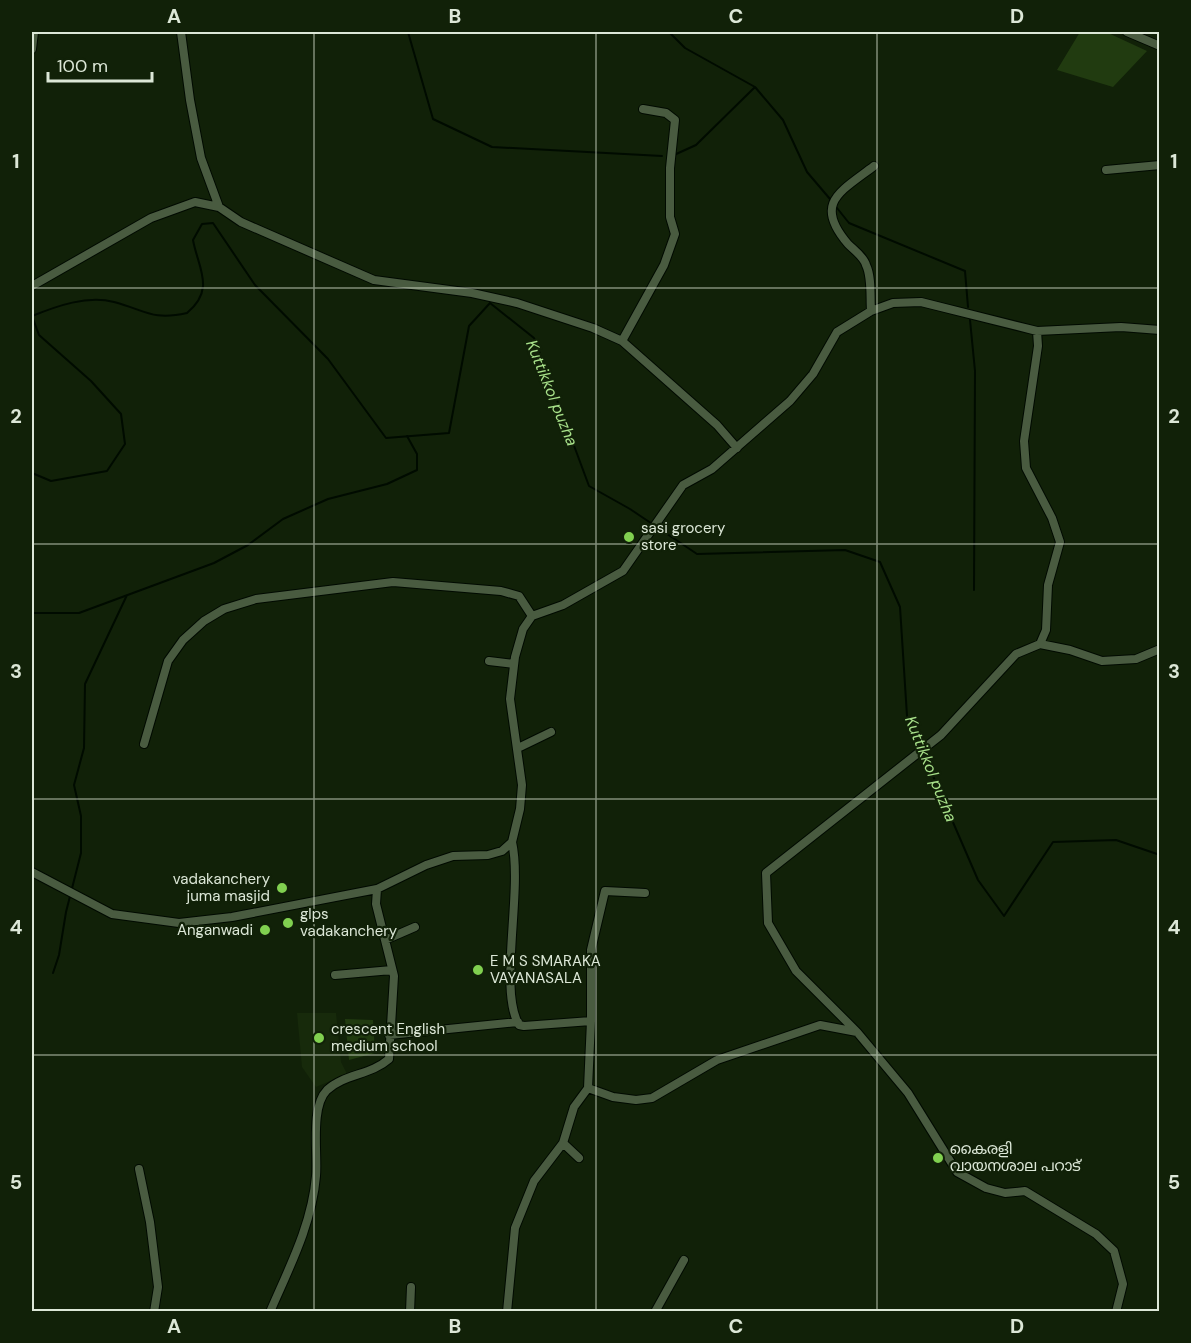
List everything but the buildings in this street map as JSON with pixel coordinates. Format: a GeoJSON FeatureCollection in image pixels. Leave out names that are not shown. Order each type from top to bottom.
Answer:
{"type":"FeatureCollection","features":[{"type":"Feature","properties":{"kind":"street"},"geometry":{"type":"LineString","coordinates":[[32,49],[34,32]]}},
{"type":"Feature","properties":{"kind":"street"},"geometry":{"type":"LineString","coordinates":[[181,32],[201,158],[219,207]]}},
{"type":"Feature","properties":{"kind":"street"},"geometry":{"type":"LineString","coordinates":[[1127,32],[1160,46]]}},
{"type":"Feature","properties":{"kind":"street"},"geometry":{"type":"LineString","coordinates":[[622,341],[664,265],[675,234],[670,217],[671,146],[675,120],[666,113],[644,109]]}},
{"type":"Feature","properties":{"kind":"street"},"geometry":{"type":"LineString","coordinates":[[1106,170],[1160,165]]}},
{"type":"Feature","properties":{"kind":"street"},"geometry":{"type":"LineString","coordinates":[[871,311],[866,264],[836,229],[830,215],[830,208],[845,188],[874,166]]}},
{"type":"Feature","properties":{"kind":"street"},"geometry":{"type":"LineString","coordinates":[[32,286],[151,218],[195,202],[219,207],[241,222],[374,280],[472,293],[517,303],[593,328],[622,341],[717,425],[737,448]]}},
{"type":"Feature","properties":{"kind":"street"},"geometry":{"type":"LineString","coordinates":[[518,1022],[511,991],[516,874],[512,842],[520,809],[522,785],[510,699],[514,664],[523,629],[532,616],[563,605],[623,571],[683,485],[712,470],[790,401],[813,374],[837,332],[871,311],[893,303],[921,302],[1037,331],[1121,327],[1160,330]]}},
{"type":"Feature","properties":{"kind":"street"},"geometry":{"type":"LineString","coordinates":[[1037,331],[1038,346],[1024,441],[1026,468],[1052,518],[1060,542],[1048,585],[1046,630],[1040,644]]}},
{"type":"Feature","properties":{"kind":"street"},"geometry":{"type":"LineString","coordinates":[[144,744],[168,661],[183,640],[204,621],[224,609],[256,599],[393,582],[501,591],[519,596],[532,616]]}},
{"type":"Feature","properties":{"kind":"street"},"geometry":{"type":"LineString","coordinates":[[1116,1311],[1123,1284],[1114,1251],[1096,1234],[1026,1191],[1005,1193],[986,1188],[957,1172],[908,1093],[857,1032],[796,971],[768,924],[766,873],[941,735],[972,704],[995,674],[1016,654],[1040,644],[1070,650],[1102,661],[1136,659],[1160,649]]}},
{"type":"Feature","properties":{"kind":"street"},"geometry":{"type":"LineString","coordinates":[[489,661],[514,664]]}},
{"type":"Feature","properties":{"kind":"street"},"geometry":{"type":"LineString","coordinates":[[518,748],[551,732]]}},
{"type":"Feature","properties":{"kind":"street"},"geometry":{"type":"LineString","coordinates":[[32,872],[112,914],[179,923],[232,917],[377,889],[426,865],[453,856],[488,855],[502,851],[512,842]]}},
{"type":"Feature","properties":{"kind":"street"},"geometry":{"type":"LineString","coordinates":[[270,1311],[298,1250],[307,1217],[316,1177],[318,1110],[326,1091],[389,1059],[389,1035],[393,1010],[392,970],[376,904],[377,889]]}},
{"type":"Feature","properties":{"kind":"street"},"geometry":{"type":"LineString","coordinates":[[507,1311],[515,1228],[534,1181],[563,1143],[574,1107],[588,1088],[591,951],[605,891],[645,893]]}},
{"type":"Feature","properties":{"kind":"street"},"geometry":{"type":"LineString","coordinates":[[385,940],[415,927]]}},
{"type":"Feature","properties":{"kind":"street"},"geometry":{"type":"LineString","coordinates":[[336,975],[392,970]]}},
{"type":"Feature","properties":{"kind":"street"},"geometry":{"type":"LineString","coordinates":[[836,1011],[839,1027]]}},
{"type":"Feature","properties":{"kind":"street"},"geometry":{"type":"LineString","coordinates":[[389,1035],[518,1022],[524,1026],[591,1021]]}},
{"type":"Feature","properties":{"kind":"street"},"geometry":{"type":"LineString","coordinates":[[588,1088],[613,1097],[636,1100],[652,1098],[717,1060],[820,1025],[857,1032]]}},
{"type":"Feature","properties":{"kind":"street"},"geometry":{"type":"LineString","coordinates":[[563,1143],[579,1158]]}},
{"type":"Feature","properties":{"kind":"street"},"geometry":{"type":"LineString","coordinates":[[139,1168],[150,1222],[159,1287],[154,1311]]}},
{"type":"Feature","properties":{"kind":"street"},"geometry":{"type":"LineString","coordinates":[[656,1311],[684,1260]]}},
{"type":"Feature","properties":{"kind":"street"},"geometry":{"type":"LineString","coordinates":[[410,1311],[411,1287]]}},
{"type":"Feature","properties":{"kind":"shaded area"},"geometry":{"type":"Polygon","coordinates":[[[1080,32],[1106,32],[1147,51],[1113,87],[1057,70],[1080,32]]]}},
{"type":"Feature","properties":{"kind":"shaded area","name":"crescent English medium school"},"geometry":{"type":"Polygon","coordinates":[[[297,1013],[336,1013],[341,1062],[347,1074],[316,1087],[302,1067],[297,1013]]]}},
{"type":"Feature","properties":{"kind":"shaded area"},"geometry":{"type":"Polygon","coordinates":[[[345,1019],[373,1020],[375,1053],[349,1060],[345,1019]]]}},
{"type":"Feature","properties":{"kind":"waterway"},"geometry":{"type":"LineString","coordinates":[[408,32],[433,119],[492,147],[662,156]]}},
{"type":"Feature","properties":{"kind":"waterway"},"geometry":{"type":"LineString","coordinates":[[669,32],[685,48],[755,87]]}},
{"type":"Feature","properties":{"kind":"waterway"},"geometry":{"type":"LineString","coordinates":[[674,155],[696,145],[755,87],[783,120],[807,172],[830,199]]}},
{"type":"Feature","properties":{"kind":"waterway"},"geometry":{"type":"LineString","coordinates":[[837,208],[849,223],[965,271],[968,307]]}},
{"type":"Feature","properties":{"kind":"waterway","name":"Kuttikkol puzha"},"geometry":{"type":"LineString","coordinates":[[32,473],[51,481],[107,471],[125,444],[121,414],[91,381],[39,335],[32,316],[62,305],[93,300],[114,302],[149,314],[165,316],[187,313],[196,304],[203,287],[203,278],[193,240],[202,224],[213,223],[255,285],[328,359],[386,438],[449,433],[469,326],[490,303],[534,338],[589,486],[630,509],[697,554],[845,550],[880,562],[900,607],[907,716],[978,880],[1004,916],[1053,842],[1116,840],[1160,855]]}},
{"type":"Feature","properties":{"kind":"waterway"},"geometry":{"type":"LineString","coordinates":[[970,320],[975,371],[974,590]]}},
{"type":"Feature","properties":{"kind":"waterway"},"geometry":{"type":"LineString","coordinates":[[32,613],[79,613],[214,563],[248,545],[283,519],[328,499],[387,484],[417,470],[417,454],[407,436]]}},
{"type":"Feature","properties":{"kind":"waterway"},"geometry":{"type":"LineString","coordinates":[[53,973],[81,853],[81,816],[74,785],[84,748],[85,684],[127,595]]}},
{"type":"Feature","properties":{"kind":"place","name":"sasi grocery store"},"geometry":{"type":"Point","coordinates":[629,537]}},
{"type":"Feature","properties":{"kind":"place","name":"vadakanchery juma masjid"},"geometry":{"type":"Point","coordinates":[282,888]}},
{"type":"Feature","properties":{"kind":"place","name":"glps vadakanchery"},"geometry":{"type":"Point","coordinates":[288,923]}},
{"type":"Feature","properties":{"kind":"place","name":"Anganwadi"},"geometry":{"type":"Point","coordinates":[265,930]}},
{"type":"Feature","properties":{"kind":"place","name":"E M S SMARAKA VAYANASALA"},"geometry":{"type":"Point","coordinates":[478,970]}},
{"type":"Feature","properties":{"kind":"place","name":"crescent English medium school"},"geometry":{"type":"Point","coordinates":[319,1038]}},
{"type":"Feature","properties":{"kind":"place","name":"കൈരളി വായനശാല പറാട്"},"geometry":{"type":"Point","coordinates":[938,1158]}}]}
